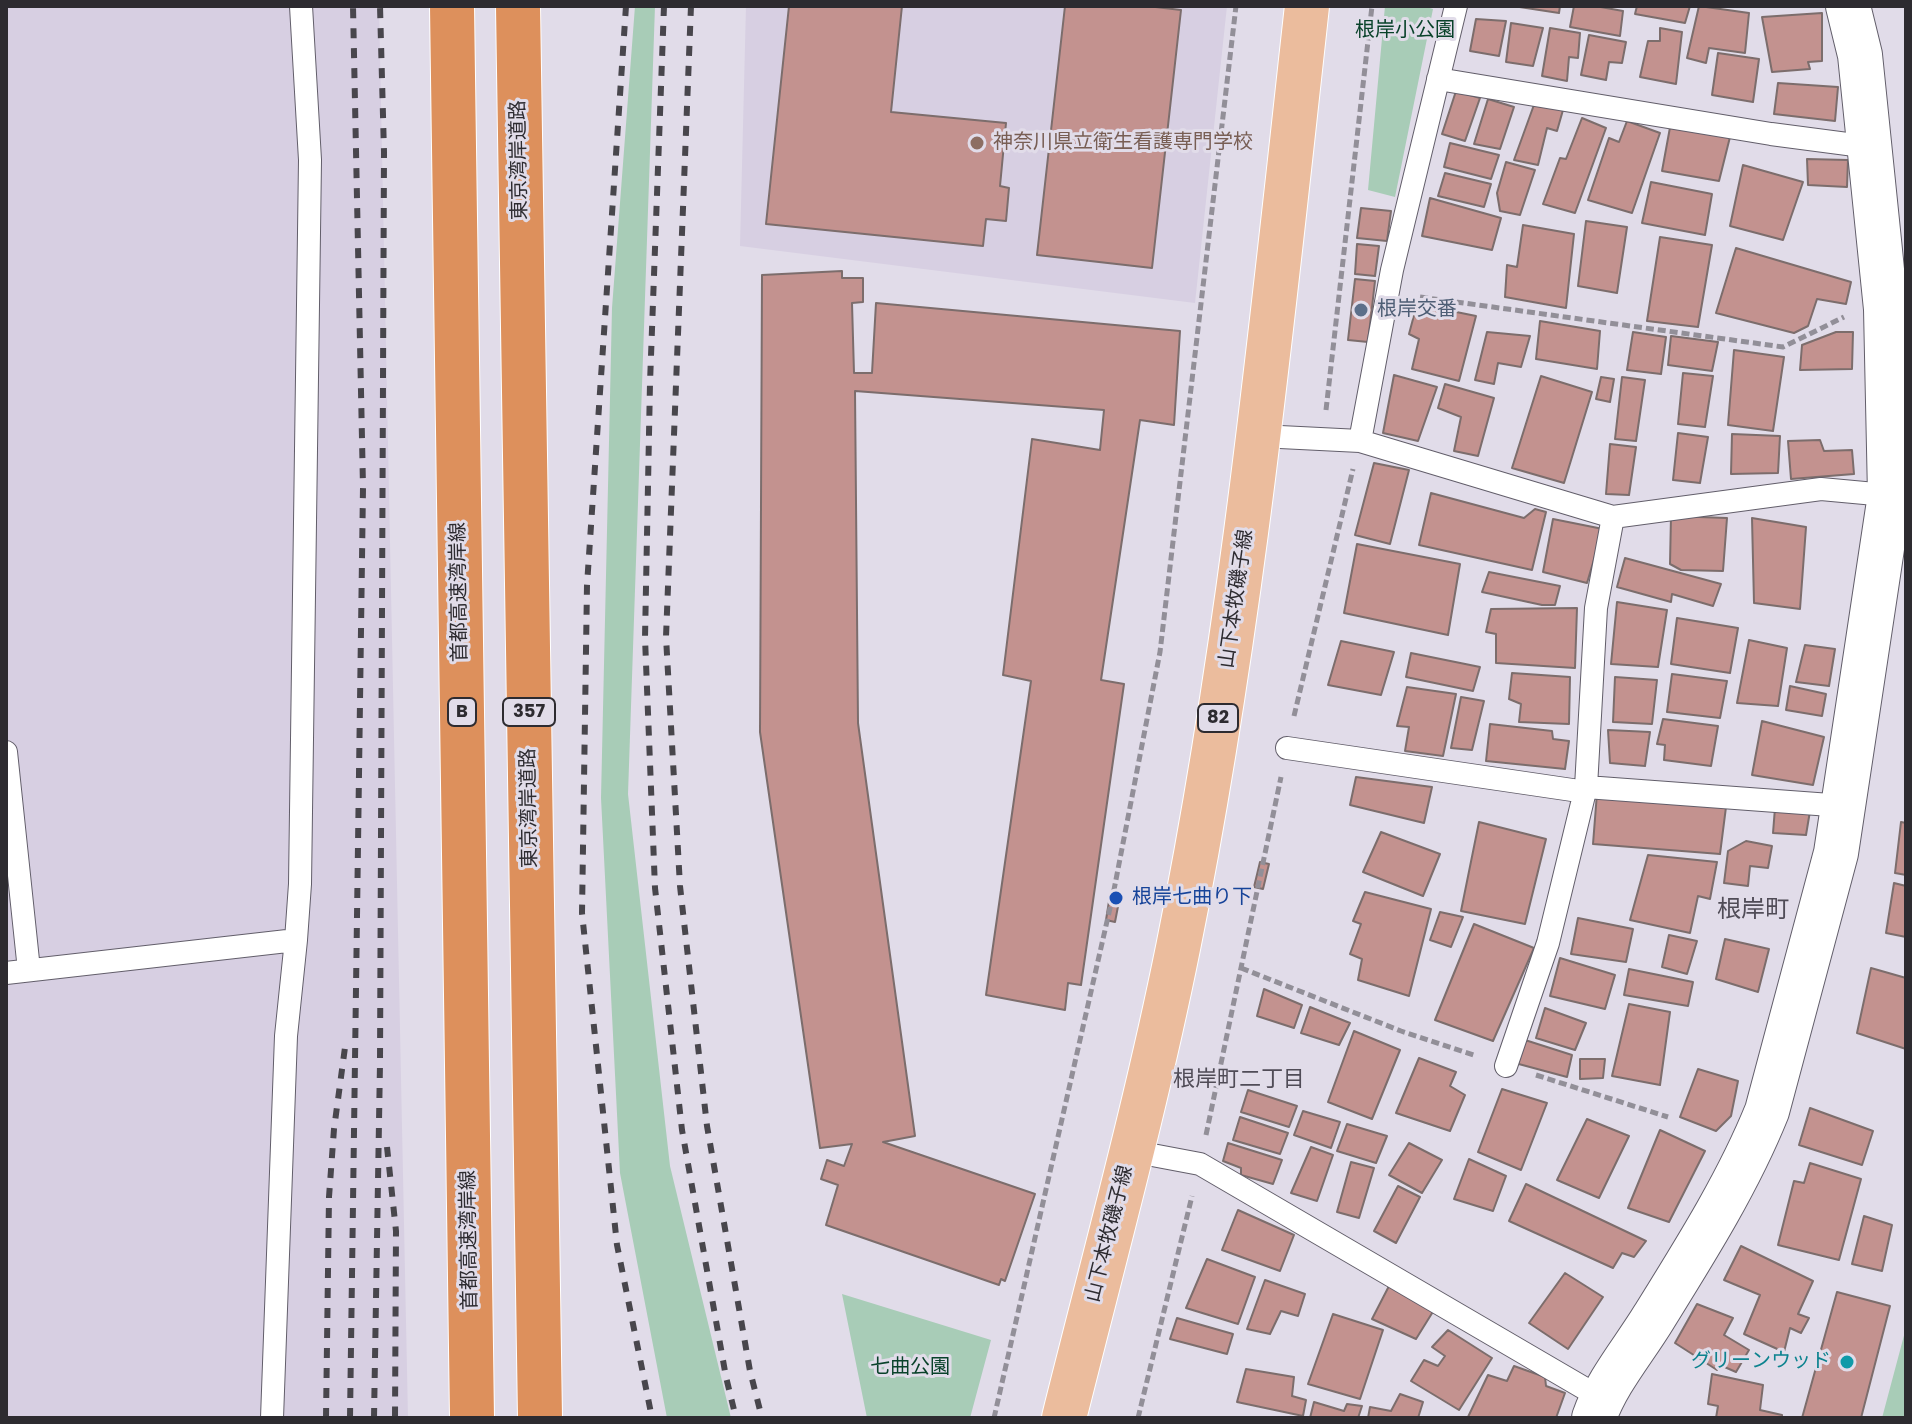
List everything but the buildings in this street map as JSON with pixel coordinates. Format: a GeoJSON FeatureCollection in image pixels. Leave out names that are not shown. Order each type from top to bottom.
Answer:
{"type":"FeatureCollection","features":[{"type":"Feature","properties":{"kind":"highway","name":"首都高速湾岸線"},"geometry":{"type":"LineString","coordinates":[[452,6],[472,1418]]}},
{"type":"Feature","properties":{"kind":"highway"},"geometry":{"type":"LineString","coordinates":[[464,6],[482,1418]]}},
{"type":"Feature","properties":{"kind":"highway","name":"東京湾岸道路"},"geometry":{"type":"LineString","coordinates":[[518,6],[540,1418]]}},
{"type":"Feature","properties":{"kind":"highway"},"geometry":{"type":"LineString","coordinates":[[531,6],[550,1418]]}},
{"type":"Feature","properties":{"kind":"main road","name":"山下本牧磯子線"},"geometry":{"type":"LineString","coordinates":[[1064,1418],[1178,949],[1229,659],[1260,436],[1307,6]]}},
{"type":"Feature","properties":{"kind":"street"},"geometry":{"type":"LineString","coordinates":[[1598,1408],[1751,1150],[1767,1111],[1836,853],[1898,496],[1886,309],[1870,147],[1860,55],[1848,6]]}},
{"type":"Feature","properties":{"kind":"lane"},"geometry":{"type":"LineString","coordinates":[[272,1418],[286,1036],[296,940],[300,853],[310,160],[301,6]]}},
{"type":"Feature","properties":{"kind":"lane"},"geometry":{"type":"LineString","coordinates":[[1360,441],[1388,293],[1456,6]]}},
{"type":"Feature","properties":{"kind":"lane"},"geometry":{"type":"LineString","coordinates":[[1438,79],[1771,134],[1870,147]]}},
{"type":"Feature","properties":{"kind":"lane"},"geometry":{"type":"LineString","coordinates":[[1260,436],[1360,441],[1613,517],[1821,489],[1898,496]]}},
{"type":"Feature","properties":{"kind":"lane"},"geometry":{"type":"LineString","coordinates":[[1506,1066],[1548,943],[1586,787],[1596,608],[1613,517]]}},
{"type":"Feature","properties":{"kind":"lane"},"geometry":{"type":"LineString","coordinates":[[1287,748],[1579,791],[1586,787],[1844,806]]}},
{"type":"Feature","properties":{"kind":"lane"},"geometry":{"type":"LineString","coordinates":[[6,752],[29,970]]}},
{"type":"Feature","properties":{"kind":"lane"},"geometry":{"type":"LineString","coordinates":[[6,973],[296,940]]}},
{"type":"Feature","properties":{"kind":"lane"},"geometry":{"type":"LineString","coordinates":[[1131,1151],[1200,1164],[1598,1408]]}},
{"type":"Feature","properties":{"kind":"path"},"geometry":{"type":"LineString","coordinates":[[994,1418],[1113,895],[1160,652],[1236,6]]}},
{"type":"Feature","properties":{"kind":"path"},"geometry":{"type":"LineString","coordinates":[[1322,439],[1372,6]]}},
{"type":"Feature","properties":{"kind":"path"},"geometry":{"type":"LineString","coordinates":[[1388,293],[1783,347],[1855,312]]}},
{"type":"Feature","properties":{"kind":"path"},"geometry":{"type":"LineString","coordinates":[[1138,1418],[1200,1164],[1287,748],[1360,441]]}},
{"type":"Feature","properties":{"kind":"path"},"geometry":{"type":"LineString","coordinates":[[1241,968],[1401,1031],[1668,1117]]}},
{"type":"Feature","properties":{"kind":"shaded area"},"geometry":{"type":"Polygon","coordinates":[[[6,6],[379,6],[408,1418],[6,1418],[6,6]]]}},
{"type":"Feature","properties":{"kind":"shaded area","name":"神奈川県立衛生看護専門学校"},"geometry":{"type":"Polygon","coordinates":[[[746,6],[1227,6],[1195,303],[740,246],[746,6]]]}},
{"type":"Feature","properties":{"kind":"green space"},"geometry":{"type":"Polygon","coordinates":[[[635,6],[655,6],[628,794],[670,1166],[731,1418],[667,1418],[620,1173],[601,798],[612,308],[635,6]]]}},
{"type":"Feature","properties":{"kind":"green space","name":"根岸小公園"},"geometry":{"type":"Polygon","coordinates":[[[1385,6],[1433,9],[1395,197],[1368,190],[1385,6]]]}},
{"type":"Feature","properties":{"kind":"green space","name":"七曲公園"},"geometry":{"type":"Polygon","coordinates":[[[842,1294],[991,1340],[970,1418],[867,1418],[842,1294]]]}},
{"type":"Feature","properties":{"kind":"green space"},"geometry":{"type":"Polygon","coordinates":[[[1906,1328],[1906,1418],[1882,1418],[1906,1328]]]}},
{"type":"Feature","properties":{"kind":"railway"},"geometry":{"type":"LineString","coordinates":[[350,1418],[363,487],[353,6]]}},
{"type":"Feature","properties":{"kind":"railway"},"geometry":{"type":"LineString","coordinates":[[374,1418],[380,1063],[384,152],[380,6]]}},
{"type":"Feature","properties":{"kind":"railway"},"geometry":{"type":"LineString","coordinates":[[626,6],[587,585],[582,913],[617,1245],[652,1418]]}},
{"type":"Feature","properties":{"kind":"railway"},"geometry":{"type":"LineString","coordinates":[[664,6],[650,383],[645,638],[655,888],[682,1130],[736,1418]]}},
{"type":"Feature","properties":{"kind":"railway"},"geometry":{"type":"LineString","coordinates":[[691,6],[666,637],[680,886],[707,1126],[750,1371],[762,1418]]}},
{"type":"Feature","properties":{"kind":"railway"},"geometry":{"type":"LineString","coordinates":[[326,1418],[329,1197],[346,1040]]}},
{"type":"Feature","properties":{"kind":"railway"},"geometry":{"type":"LineString","coordinates":[[387,1147],[396,1231],[395,1418]]}},
{"type":"Feature","properties":{"kind":"place","name":"神奈川県立衛生看護専門学校"},"geometry":{"type":"Point","coordinates":[977,143]}},
{"type":"Feature","properties":{"kind":"place","name":"根岸交番"},"geometry":{"type":"Point","coordinates":[1361,310]}},
{"type":"Feature","properties":{"kind":"place","name":"根岸七曲り下"},"geometry":{"type":"Point","coordinates":[1116,898]}},
{"type":"Feature","properties":{"kind":"place","name":"グリーンウッド"},"geometry":{"type":"Point","coordinates":[1847,1362]}},
{"type":"Feature","properties":{"kind":"district","name":"根岸町"},"geometry":{"type":"Point","coordinates":[1753,911]}},
{"type":"Feature","properties":{"kind":"district","name":"根岸町二丁目"},"geometry":{"type":"Point","coordinates":[1239,1080]}}]}
